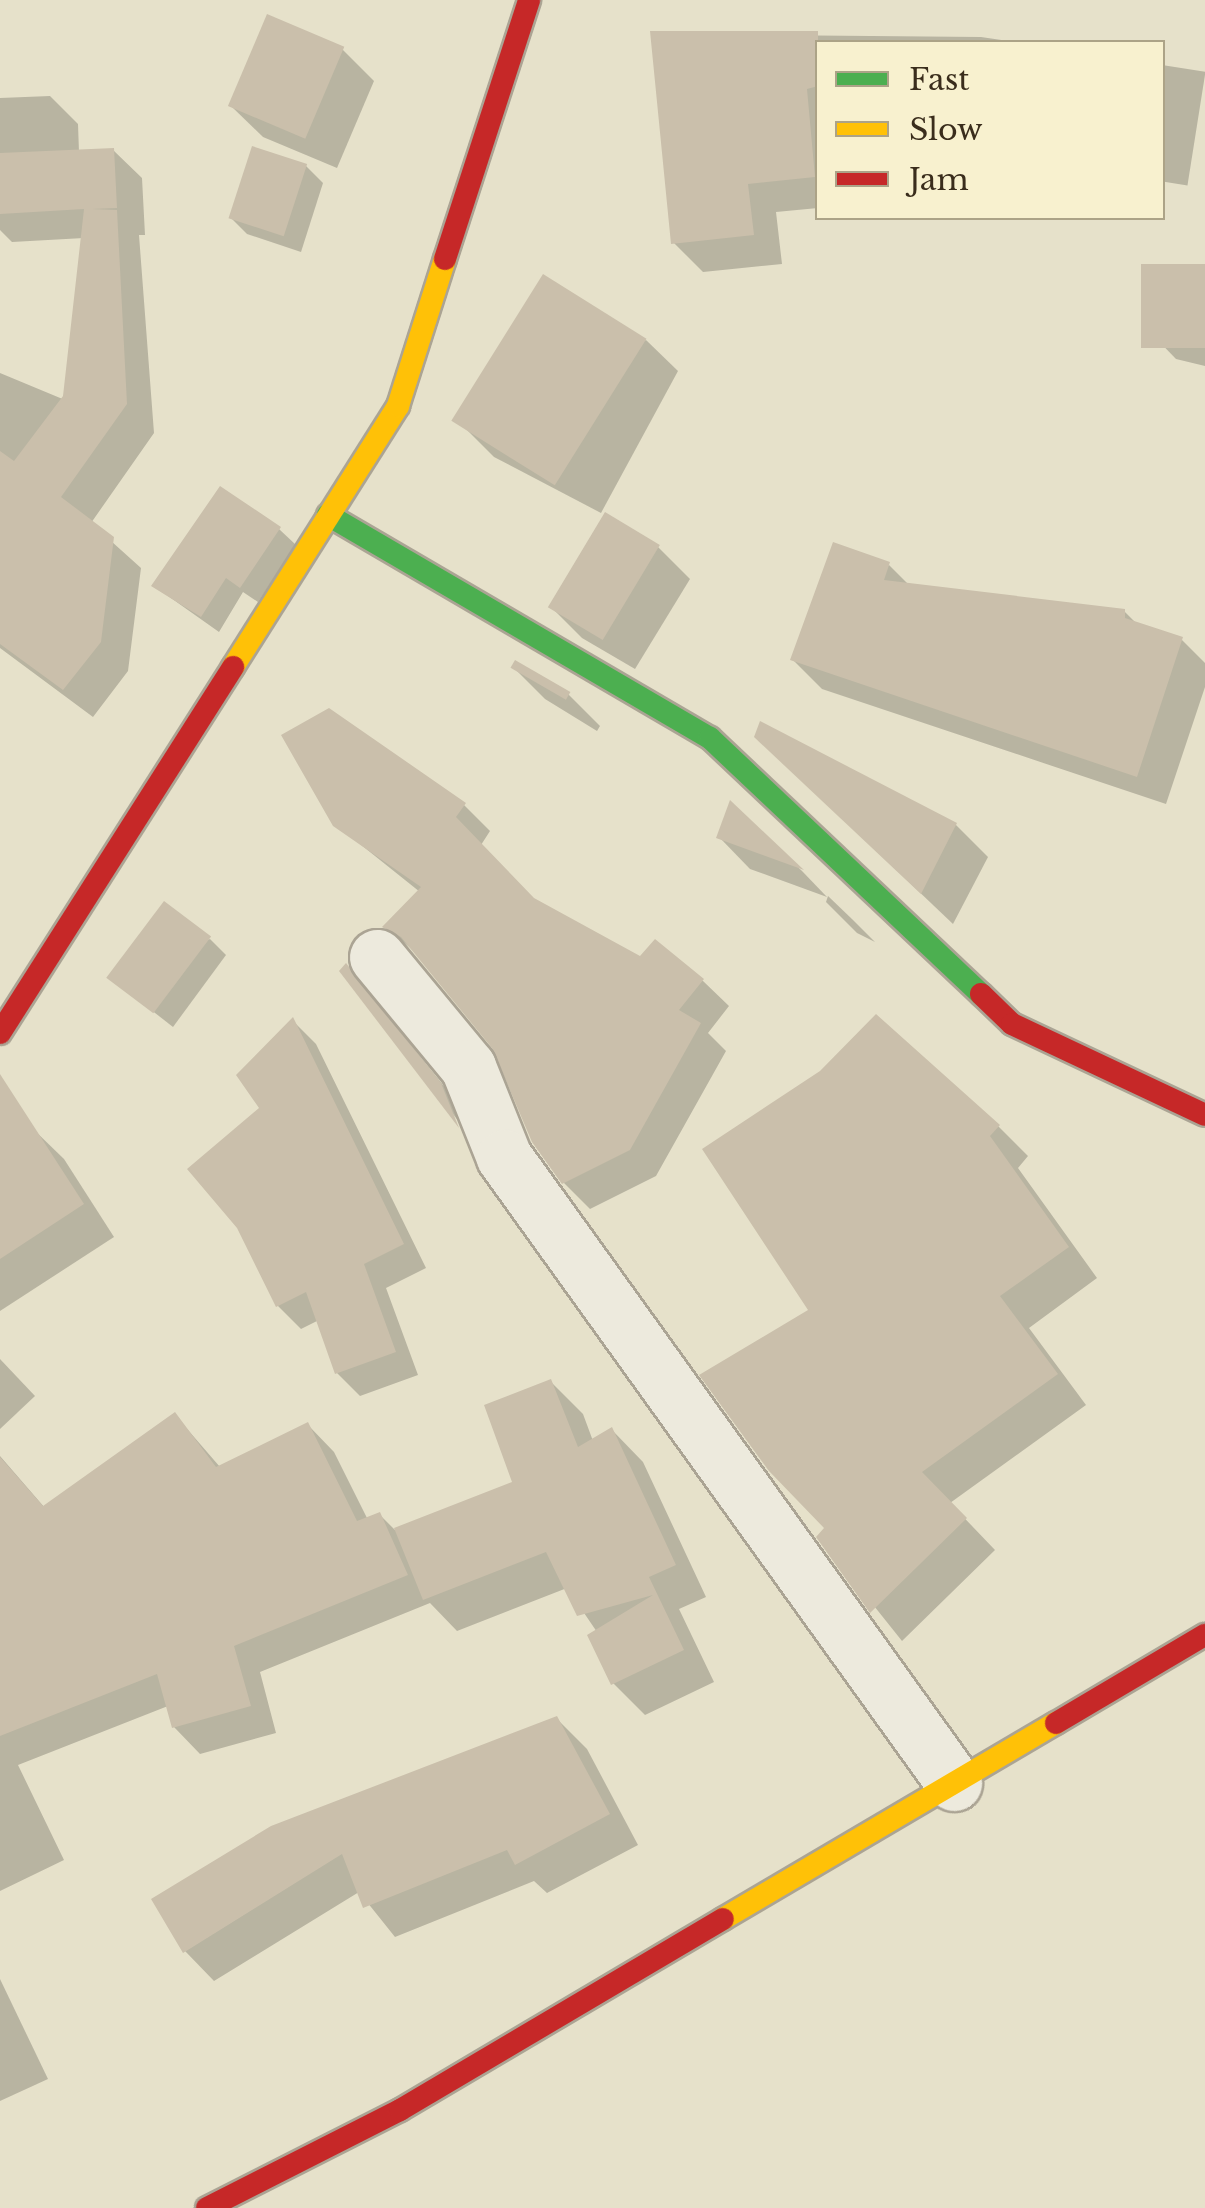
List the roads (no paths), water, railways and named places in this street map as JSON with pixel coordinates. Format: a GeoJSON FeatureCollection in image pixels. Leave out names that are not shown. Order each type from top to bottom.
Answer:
{"type":"FeatureCollection","features":[{"type":"Feature","properties":{"kind":"street"},"geometry":{"type":"LineString","coordinates":[[0,1033],[398,406],[530,0]]}},
{"type":"Feature","properties":{"kind":"street"},"geometry":{"type":"LineString","coordinates":[[328,515],[710,738],[1012,1024],[1205,1115]]}},
{"type":"Feature","properties":{"kind":"street"},"geometry":{"type":"LineString","coordinates":[[376,956],[468,1066],[504,1157],[954,1783]]}},
{"type":"Feature","properties":{"kind":"street"},"geometry":{"type":"LineString","coordinates":[[207,2208],[400,2110],[1205,1635]]}}]}
